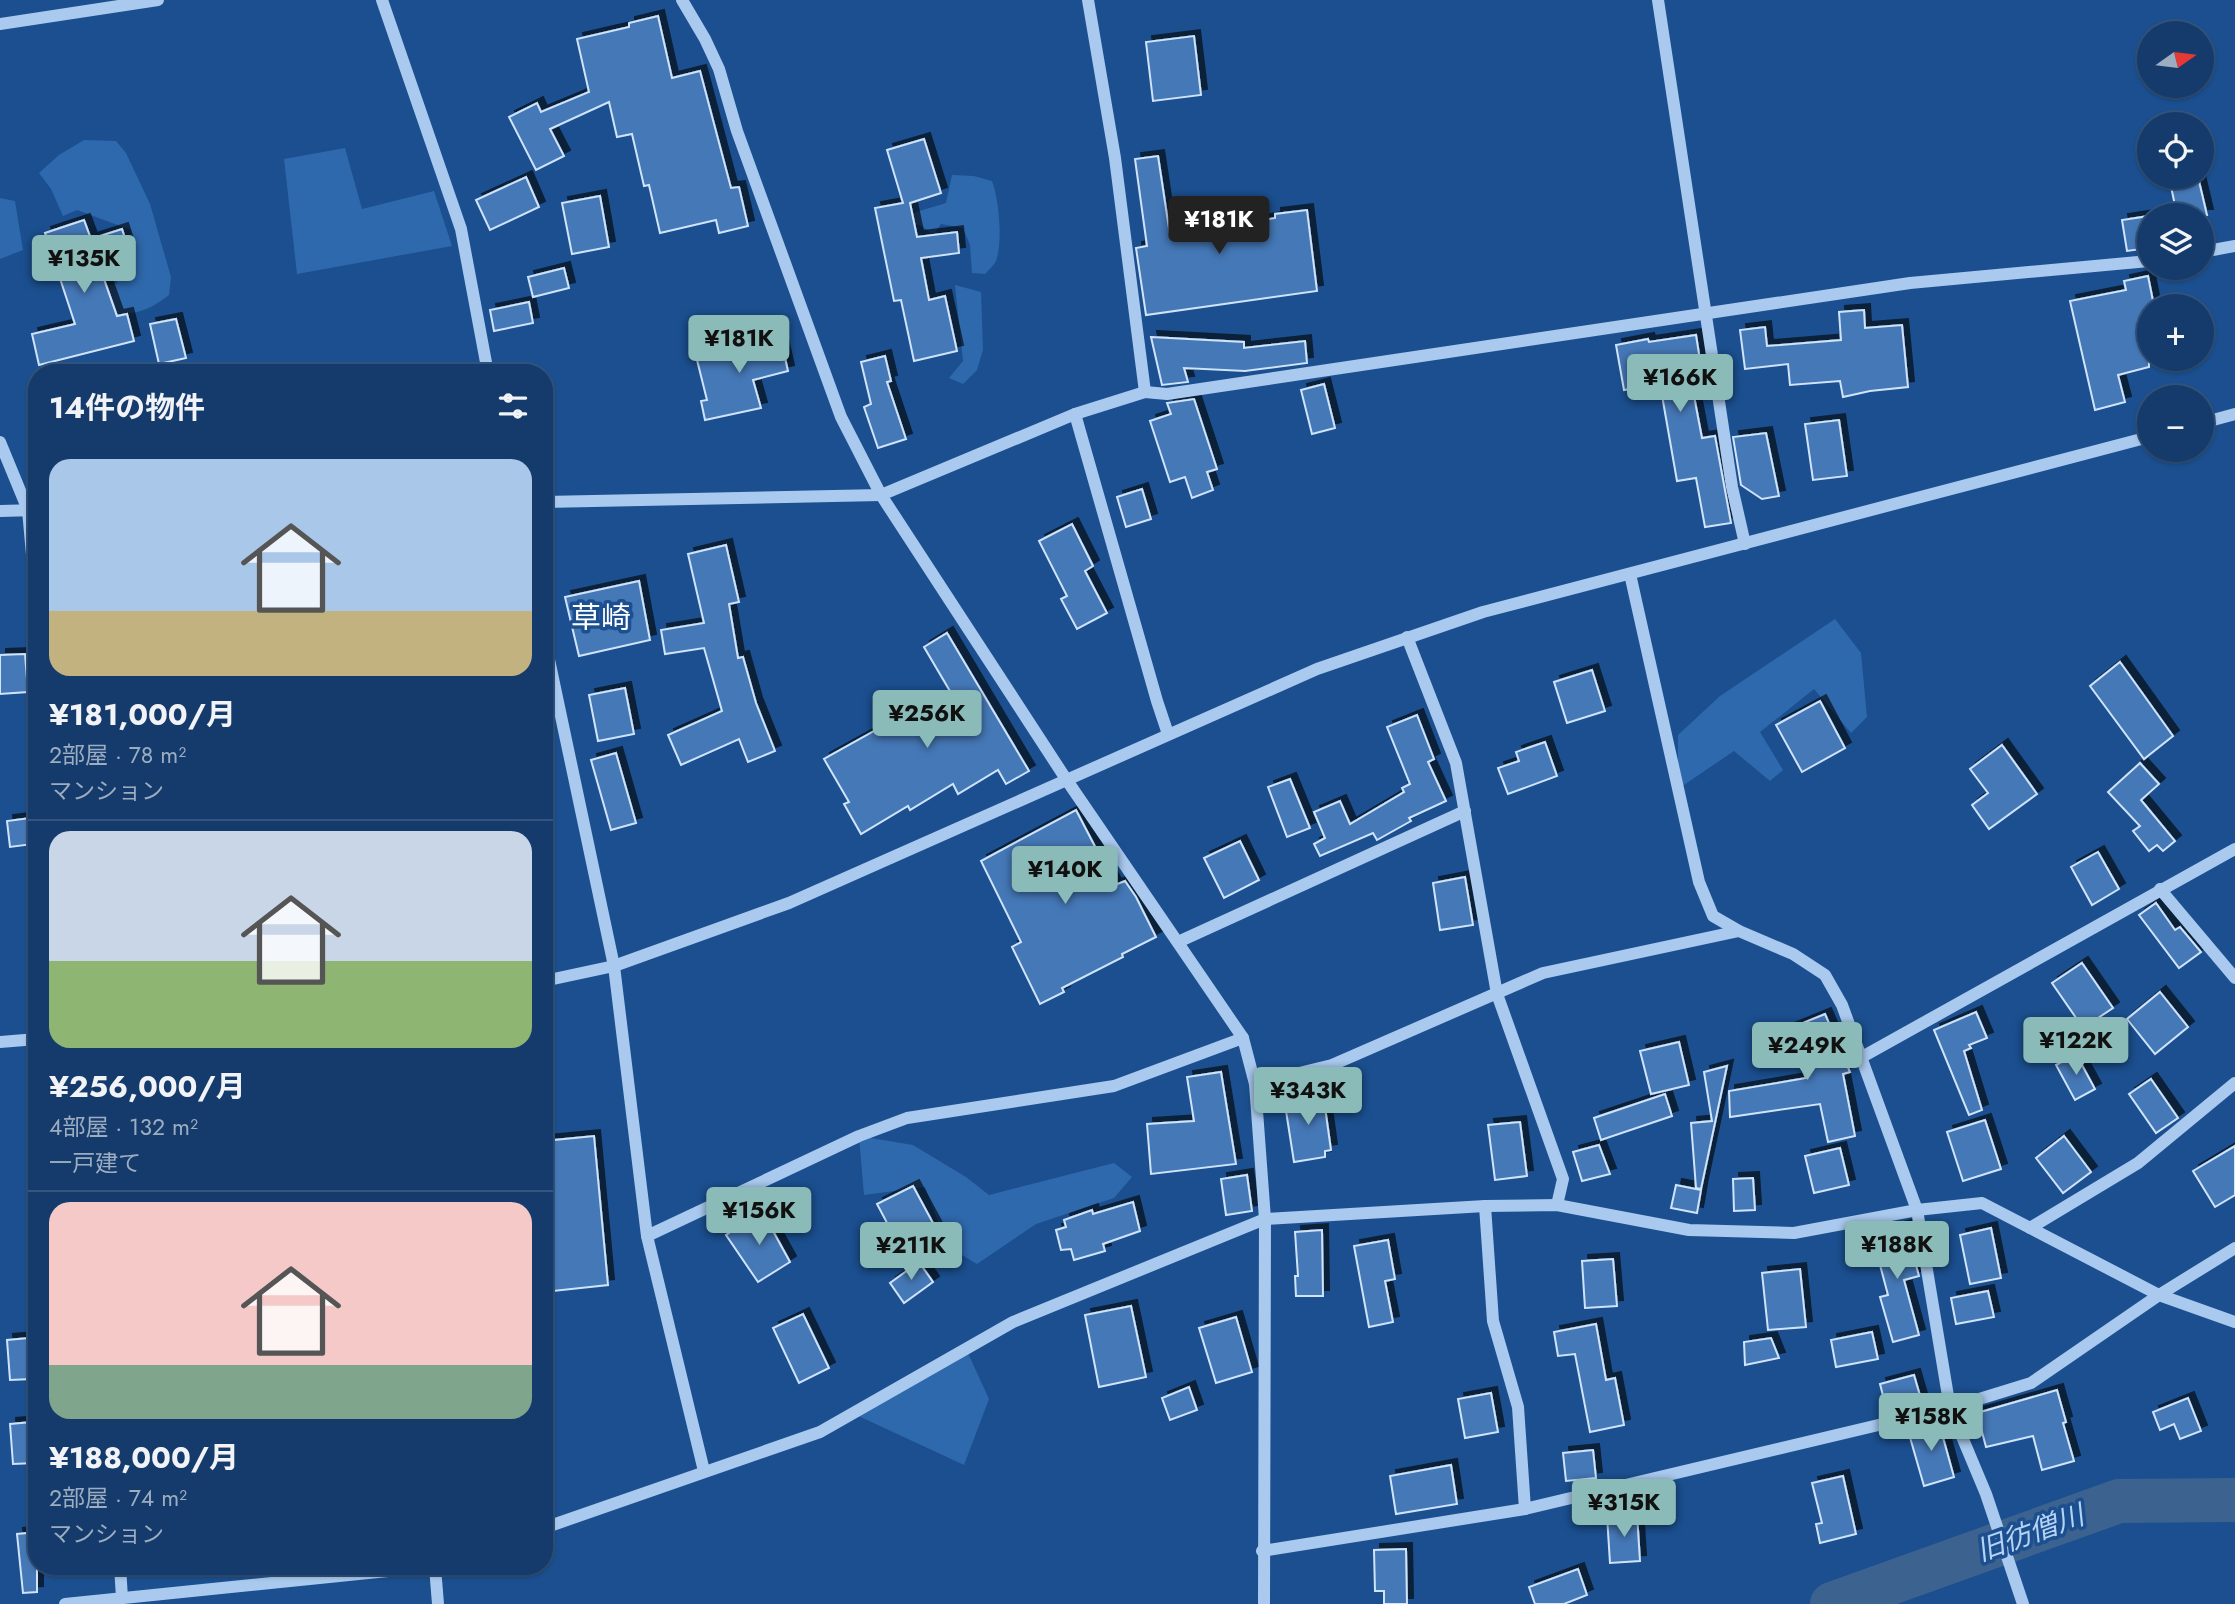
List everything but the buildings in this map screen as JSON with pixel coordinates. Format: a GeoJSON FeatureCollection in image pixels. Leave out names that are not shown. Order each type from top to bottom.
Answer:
{"type":"FeatureCollection","features":[{"type":"Feature","properties":{"kind":"street"},"geometry":{"type":"LineString","coordinates":[[0,23],[158,0]]}},
{"type":"Feature","properties":{"kind":"street"},"geometry":{"type":"LineString","coordinates":[[382,0],[461,229],[486,364]]}},
{"type":"Feature","properties":{"kind":"street"},"geometry":{"type":"LineString","coordinates":[[682,0],[719,69],[737,131],[841,417],[881,495],[1066,779],[1243,1038],[1255,1084],[1265,1219],[1262,1551],[1264,1604]]}},
{"type":"Feature","properties":{"kind":"street"},"geometry":{"type":"LineString","coordinates":[[1088,0],[1115,158],[1145,392]]}},
{"type":"Feature","properties":{"kind":"street"},"geometry":{"type":"LineString","coordinates":[[1658,0],[1704,312],[1732,487],[1745,544]]}},
{"type":"Feature","properties":{"kind":"street"},"geometry":{"type":"LineString","coordinates":[[2214,250],[2235,246]]}},
{"type":"Feature","properties":{"kind":"street"},"geometry":{"type":"LineString","coordinates":[[553,502],[881,495],[1075,414],[1145,392],[1167,394],[1704,312],[1931,281],[2137,262]]}},
{"type":"Feature","properties":{"kind":"street"},"geometry":{"type":"LineString","coordinates":[[1075,414],[1168,734]]}},
{"type":"Feature","properties":{"kind":"street"},"geometry":{"type":"LineString","coordinates":[[2214,420],[2235,414]]}},
{"type":"Feature","properties":{"kind":"street"},"geometry":{"type":"LineString","coordinates":[[553,979],[614,966],[789,903],[1317,669],[1408,637],[1483,612],[2137,440]]}},
{"type":"Feature","properties":{"kind":"street"},"geometry":{"type":"LineString","coordinates":[[0,442],[28,502]]}},
{"type":"Feature","properties":{"kind":"street"},"geometry":{"type":"LineString","coordinates":[[0,511],[28,510]]}},
{"type":"Feature","properties":{"kind":"street"},"geometry":{"type":"LineString","coordinates":[[1630,574],[1699,882],[1713,916],[1793,954],[1825,975],[1842,1005],[1917,1210],[1950,1408],[1986,1494],[2023,1604]]}},
{"type":"Feature","properties":{"kind":"street"},"geometry":{"type":"LineString","coordinates":[[1408,637],[1456,762],[1497,994],[1563,1179],[1557,1205]]}},
{"type":"Feature","properties":{"kind":"street"},"geometry":{"type":"LineString","coordinates":[[553,678],[614,966],[647,1236],[704,1471]]}},
{"type":"Feature","properties":{"kind":"street"},"geometry":{"type":"LineString","coordinates":[[1178,942],[1465,811]]}},
{"type":"Feature","properties":{"kind":"street"},"geometry":{"type":"LineString","coordinates":[[1862,1057],[2235,849]]}},
{"type":"Feature","properties":{"kind":"street"},"geometry":{"type":"LineString","coordinates":[[2160,889],[2235,978]]}},
{"type":"Feature","properties":{"kind":"street"},"geometry":{"type":"LineString","coordinates":[[1255,1084],[1332,1065],[1544,973],[1740,931]]}},
{"type":"Feature","properties":{"kind":"street"},"geometry":{"type":"LineString","coordinates":[[647,1236],[859,1136],[907,1118],[1114,1086],[1243,1038]]}},
{"type":"Feature","properties":{"kind":"street"},"geometry":{"type":"LineString","coordinates":[[0,1042],[28,1040]]}},
{"type":"Feature","properties":{"kind":"street"},"geometry":{"type":"LineString","coordinates":[[2030,1228],[2138,1163],[2235,1083]]}},
{"type":"Feature","properties":{"kind":"street"},"geometry":{"type":"LineString","coordinates":[[553,1525],[820,1432],[1013,1322],[1265,1219],[1485,1206],[1557,1205],[1689,1230],[1794,1233],[1917,1210],[1982,1203],[2159,1295],[2235,1322]]}},
{"type":"Feature","properties":{"kind":"street"},"geometry":{"type":"LineString","coordinates":[[1485,1206],[1493,1321],[1518,1407],[1525,1509]]}},
{"type":"Feature","properties":{"kind":"street"},"geometry":{"type":"LineString","coordinates":[[1262,1551],[1525,1509],[1950,1408],[2031,1383],[2159,1295],[2235,1248]]}},
{"type":"Feature","properties":{"kind":"street"},"geometry":{"type":"LineString","coordinates":[[121,1575],[122,1598]]}},
{"type":"Feature","properties":{"kind":"street"},"geometry":{"type":"LineString","coordinates":[[65,1604],[355,1575]]}},
{"type":"Feature","properties":{"kind":"street"},"geometry":{"type":"LineString","coordinates":[[436,1575],[438,1604]]}},
{"type":"Feature","properties":{"kind":"shaded area"},"geometry":{"type":"Polygon","coordinates":[[[84,140],[116,141],[126,153],[150,204],[171,277],[169,295],[144,310],[101,314],[98,288],[118,283],[110,274],[129,251],[131,230],[77,210],[63,216],[51,189],[39,173],[59,155],[84,140]]]}},
{"type":"Feature","properties":{"kind":"shaded area"},"geometry":{"type":"Polygon","coordinates":[[[345,148],[362,209],[434,191],[452,246],[297,274],[284,159],[345,148]]]}},
{"type":"Feature","properties":{"kind":"shaded area"},"geometry":{"type":"Polygon","coordinates":[[[952,175],[974,176],[992,181],[1000,232],[996,261],[985,274],[972,273],[970,245],[963,228],[941,224],[933,235],[922,226],[907,222],[916,212],[946,203],[952,175]]]}},
{"type":"Feature","properties":{"kind":"shaded area"},"geometry":{"type":"Polygon","coordinates":[[[0,198],[15,201],[23,250],[0,259],[0,198]]]}},
{"type":"Feature","properties":{"kind":"shaded area"},"geometry":{"type":"Polygon","coordinates":[[[955,285],[981,292],[983,350],[977,370],[963,384],[949,378],[963,361],[955,285]]]}},
{"type":"Feature","properties":{"kind":"shaded area"},"geometry":{"type":"Polygon","coordinates":[[[1835,619],[1861,653],[1867,717],[1851,733],[1814,689],[1760,732],[1783,770],[1770,781],[1734,751],[1678,789],[1678,735],[1720,696],[1835,619]]]}},
{"type":"Feature","properties":{"kind":"shaded area"},"geometry":{"type":"Polygon","coordinates":[[[859,1136],[913,1145],[966,1177],[989,1195],[1114,1163],[1132,1177],[1114,1198],[1036,1224],[977,1264],[947,1246],[925,1187],[864,1195],[859,1136]]]}},
{"type":"Feature","properties":{"kind":"shaded area"},"geometry":{"type":"Polygon","coordinates":[[[966,1349],[989,1399],[964,1465],[852,1413],[966,1349]]]}},
{"type":"Feature","properties":{"kind":"waterway","name":"旧彷僧川"},"geometry":{"type":"LineString","coordinates":[[1832,1604],[2119,1501],[2235,1500]]}},
{"type":"Feature","properties":{"kind":"district","name":"草崎"},"geometry":{"type":"Point","coordinates":[601,617]}}]}
